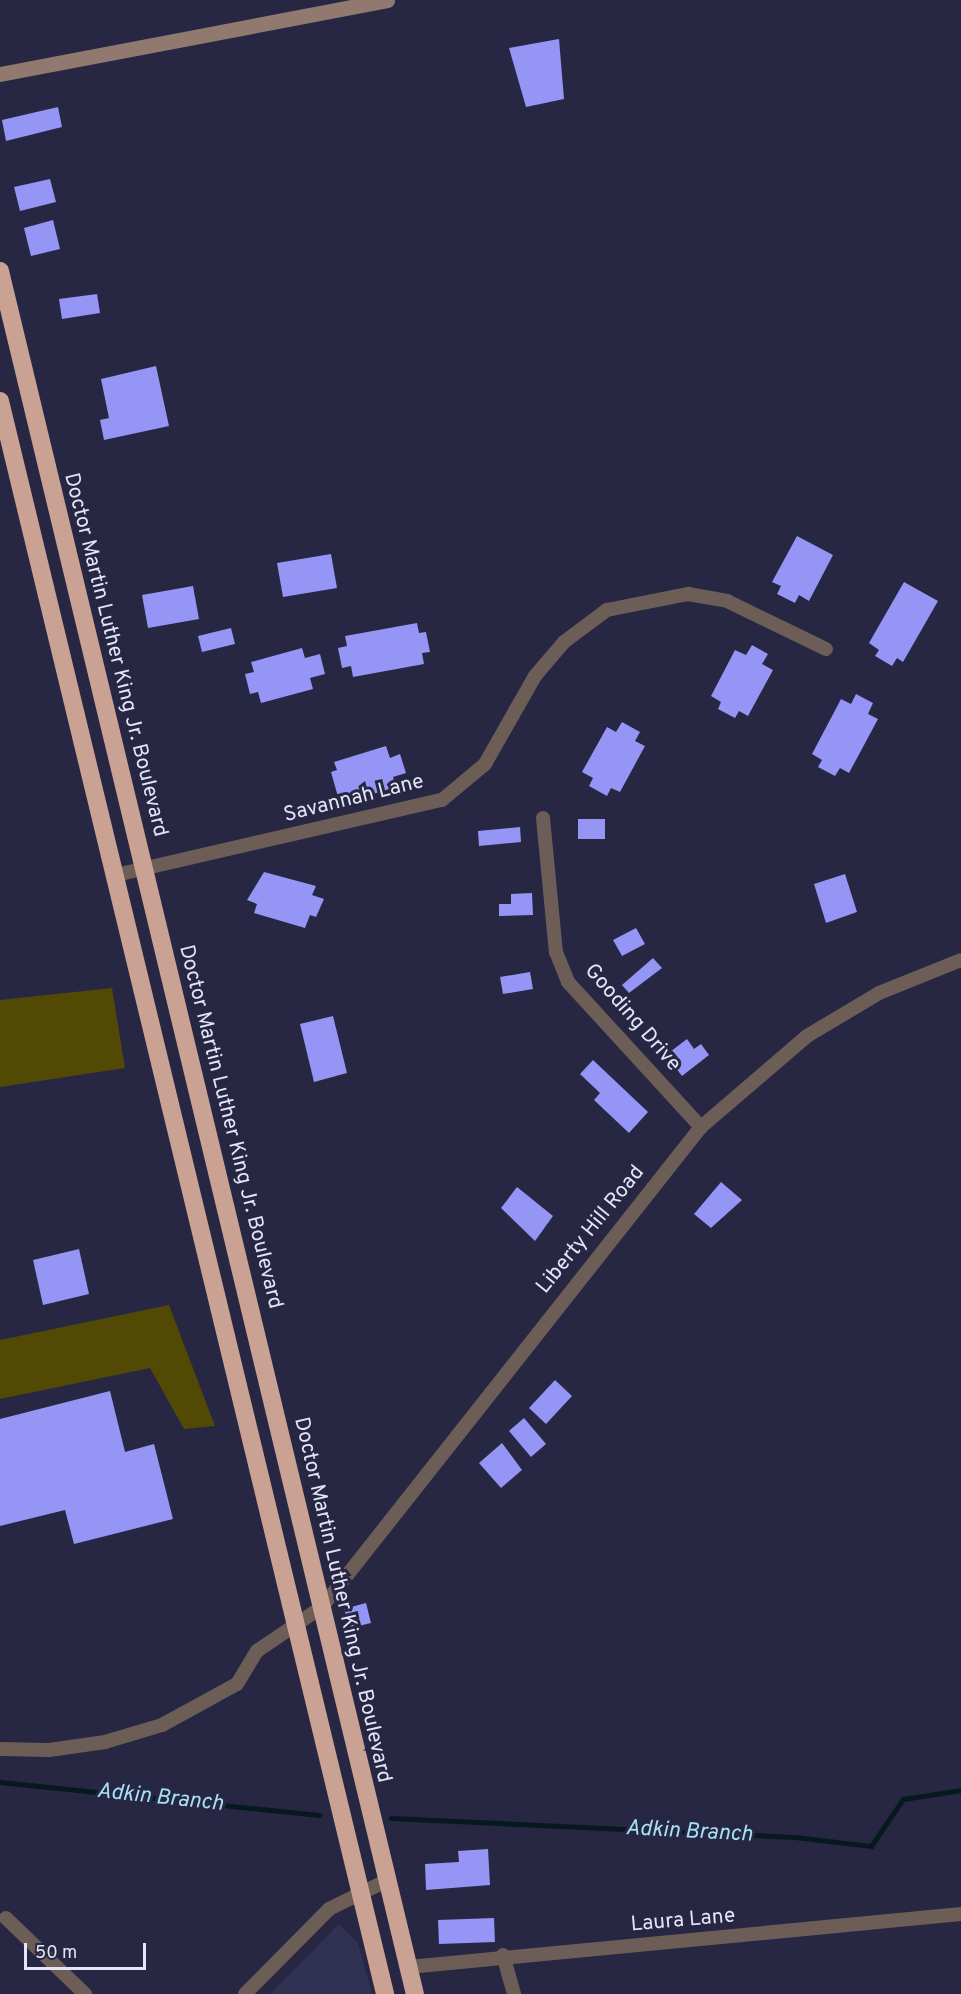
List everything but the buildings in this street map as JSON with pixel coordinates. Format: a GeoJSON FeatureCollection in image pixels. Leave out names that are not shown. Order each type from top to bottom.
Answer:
{"type":"FeatureCollection","features":[{"type":"Feature","properties":{"kind":"highway","name":"Doctor Martin Luther King Jr. Boulevard"},"geometry":{"type":"LineString","coordinates":[[0,271],[415,1994]]}},
{"type":"Feature","properties":{"kind":"highway"},"geometry":{"type":"LineString","coordinates":[[0,401],[385,1994]]}},
{"type":"Feature","properties":{"kind":"street"},"geometry":{"type":"LineString","coordinates":[[0,74],[387,0]]}},
{"type":"Feature","properties":{"kind":"street","name":"Savannah Lane"},"geometry":{"type":"LineString","coordinates":[[116,875],[442,800],[485,764],[536,676],[564,642],[607,610],[688,594],[727,601],[826,649]]}},
{"type":"Feature","properties":{"kind":"street","name":"Gooding Drive"},"geometry":{"type":"LineString","coordinates":[[543,818],[556,952],[568,982],[702,1127]]}},
{"type":"Feature","properties":{"kind":"street","name":"Liberty Hill Road"},"geometry":{"type":"LineString","coordinates":[[0,1749],[49,1750],[105,1742],[162,1725],[237,1684],[257,1650],[322,1607],[702,1127],[807,1036],[879,993],[961,960]]}},
{"type":"Feature","properties":{"kind":"street"},"geometry":{"type":"LineString","coordinates":[[245,1994],[313,1923],[360,1891],[388,1880]]}},
{"type":"Feature","properties":{"kind":"street","name":"Laura Lane"},"geometry":{"type":"LineString","coordinates":[[409,1967],[503,1955],[667,1944],[961,1914]]}},
{"type":"Feature","properties":{"kind":"street"},"geometry":{"type":"LineString","coordinates":[[6,1918],[85,1994]]}},
{"type":"Feature","properties":{"kind":"street"},"geometry":{"type":"LineString","coordinates":[[503,1955],[514,1994]]}},
{"type":"Feature","properties":{"kind":"shaded area"},"geometry":{"type":"Polygon","coordinates":[[[112,988],[125,1068],[0,1087],[0,1000],[112,988]]]}},
{"type":"Feature","properties":{"kind":"shaded area"},"geometry":{"type":"Polygon","coordinates":[[[169,1305],[215,1426],[184,1429],[150,1368],[0,1399],[0,1340],[169,1305]]]}},
{"type":"Feature","properties":{"kind":"shaded area"},"geometry":{"type":"Polygon","coordinates":[[[339,1924],[358,1943],[372,1994],[270,1994],[339,1924]]]}},
{"type":"Feature","properties":{"kind":"waterway","name":"Adkin Branch"},"geometry":{"type":"LineString","coordinates":[[0,1782],[319,1815]]}},
{"type":"Feature","properties":{"kind":"waterway","name":"Adkin Branch"},"geometry":{"type":"LineString","coordinates":[[391,1818],[795,1837],[871,1846],[903,1799],[961,1790]]}}]}
